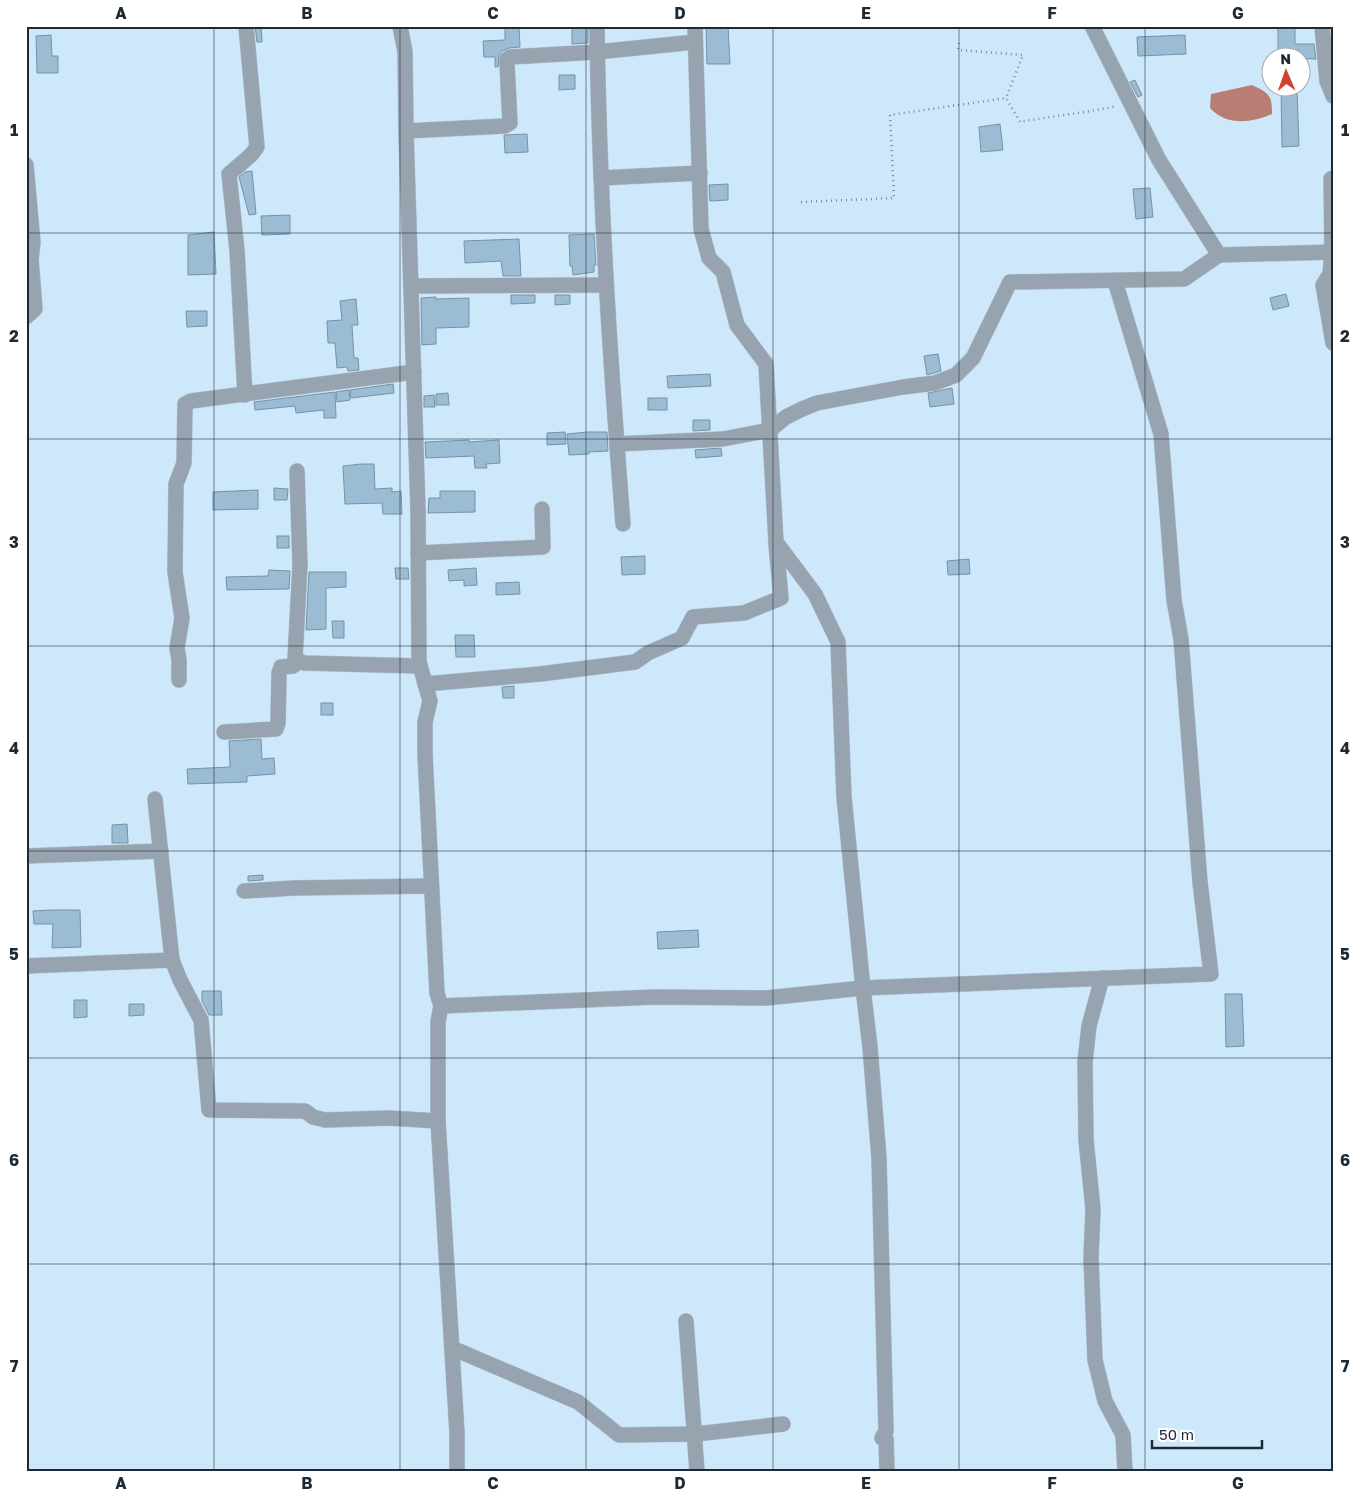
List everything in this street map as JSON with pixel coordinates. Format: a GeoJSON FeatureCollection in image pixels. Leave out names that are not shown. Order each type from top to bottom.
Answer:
{"type":"FeatureCollection","features":[{"type":"Feature","properties":{"kind":"street"},"geometry":{"type":"LineString","coordinates":[[245,395],[237,250],[229,174],[251,155],[257,147],[246,26]]}},
{"type":"Feature","properties":{"kind":"street"},"geometry":{"type":"LineString","coordinates":[[400,26],[405,52],[420,666],[430,701],[425,722],[437,993],[441,1006],[438,1022],[438,1121],[457,1433],[457,1471]]}},
{"type":"Feature","properties":{"kind":"street"},"geometry":{"type":"LineString","coordinates":[[597,26],[606,285],[623,524]]}},
{"type":"Feature","properties":{"kind":"street"},"geometry":{"type":"LineString","coordinates":[[425,684],[540,674],[635,662],[648,652],[682,638],[693,617],[744,613],[782,598],[776,542],[766,364],[738,324],[723,272],[709,258],[701,229],[695,26]]}},
{"type":"Feature","properties":{"kind":"street"},"geometry":{"type":"LineString","coordinates":[[1092,26],[1159,160],[1219,255]]}},
{"type":"Feature","properties":{"kind":"street"},"geometry":{"type":"LineString","coordinates":[[1322,26],[1327,81],[1333,96]]}},
{"type":"Feature","properties":{"kind":"street"},"geometry":{"type":"LineString","coordinates":[[406,131],[505,126],[510,122],[507,64],[507,59],[510,57],[597,52],[695,42]]}},
{"type":"Feature","properties":{"kind":"street"},"geometry":{"type":"LineString","coordinates":[[26,165],[33,243],[31,259],[35,309],[26,317]]}},
{"type":"Feature","properties":{"kind":"street"},"geometry":{"type":"LineString","coordinates":[[601,178],[700,173]]}},
{"type":"Feature","properties":{"kind":"street"},"geometry":{"type":"LineString","coordinates":[[1333,178],[1331,179],[1332,252],[1330,274],[1323,285],[1333,343]]}},
{"type":"Feature","properties":{"kind":"street"},"geometry":{"type":"LineString","coordinates":[[617,444],[723,440],[770,430],[786,417],[802,408],[817,403],[935,383],[956,375],[973,358],[1010,282],[1184,279],[1219,255],[1332,252]]}},
{"type":"Feature","properties":{"kind":"street"},"geometry":{"type":"LineString","coordinates":[[441,1006],[655,998],[766,998],[863,988],[1211,974],[1200,882],[1181,639],[1173,590],[1162,434],[1116,281]]}},
{"type":"Feature","properties":{"kind":"street"},"geometry":{"type":"LineString","coordinates":[[411,286],[606,285]]}},
{"type":"Feature","properties":{"kind":"street"},"geometry":{"type":"LineString","coordinates":[[179,680],[179,660],[176,648],[182,618],[175,572],[176,484],[184,463],[185,404],[191,401],[414,372]]}},
{"type":"Feature","properties":{"kind":"street"},"geometry":{"type":"LineString","coordinates":[[297,471],[300,565],[295,659],[304,663],[420,666]]}},
{"type":"Feature","properties":{"kind":"street"},"geometry":{"type":"LineString","coordinates":[[418,553],[542,547],[542,510]]}},
{"type":"Feature","properties":{"kind":"street"},"geometry":{"type":"LineString","coordinates":[[776,542],[815,594],[838,642],[844,797],[870,1047],[879,1158],[886,1431],[882,1438],[886,1439],[888,1471]]}},
{"type":"Feature","properties":{"kind":"street"},"geometry":{"type":"LineString","coordinates":[[224,732],[276,729],[278,723],[279,673],[281,667],[293,666],[299,661]]}},
{"type":"Feature","properties":{"kind":"street"},"geometry":{"type":"LineString","coordinates":[[155,799],[172,960],[180,980],[201,1020],[209,1110],[305,1111],[313,1117],[325,1120],[388,1118],[438,1121]]}},
{"type":"Feature","properties":{"kind":"street"},"geometry":{"type":"LineString","coordinates":[[26,856],[161,850]]}},
{"type":"Feature","properties":{"kind":"street"},"geometry":{"type":"LineString","coordinates":[[244,891],[294,888],[431,886]]}},
{"type":"Feature","properties":{"kind":"street"},"geometry":{"type":"LineString","coordinates":[[26,966],[172,960]]}},
{"type":"Feature","properties":{"kind":"street"},"geometry":{"type":"LineString","coordinates":[[1102,978],[1089,1026],[1085,1062],[1086,1140],[1093,1209],[1091,1258],[1094,1360],[1105,1401],[1123,1435],[1125,1471]]}},
{"type":"Feature","properties":{"kind":"street"},"geometry":{"type":"LineString","coordinates":[[686,1321],[696,1434],[697,1471]]}},
{"type":"Feature","properties":{"kind":"street"},"geometry":{"type":"LineString","coordinates":[[452,1348],[578,1402],[619,1435],[696,1434],[783,1424]]}},
{"type":"Feature","properties":{"kind":"path"},"geometry":{"type":"LineString","coordinates":[[959,43],[958,50],[1022,55],[1006,98]]}},
{"type":"Feature","properties":{"kind":"path"},"geometry":{"type":"LineString","coordinates":[[1006,98],[1020,122],[1130,103]]}},
{"type":"Feature","properties":{"kind":"path"},"geometry":{"type":"LineString","coordinates":[[801,202],[894,198],[890,115],[1006,98]]}},
{"type":"Feature","properties":{"kind":"shaded area"},"geometry":{"type":"Polygon","coordinates":[[[1252,85],[1262,90],[1262,98],[1270,98],[1272,114],[1247,121],[1223,118],[1210,108],[1211,94],[1252,85]]]}},
{"type":"Feature","properties":{"kind":"building"},"geometry":{"type":"Polygon","coordinates":[[[255,26],[261,26],[262,42],[257,42],[255,26]]]}},
{"type":"Feature","properties":{"kind":"building"},"geometry":{"type":"Polygon","coordinates":[[[505,26],[519,26],[520,47],[502,51],[499,55],[498,67],[495,67],[495,57],[484,57],[483,41],[505,40],[505,26]]]}},
{"type":"Feature","properties":{"kind":"building"},"geometry":{"type":"Polygon","coordinates":[[[572,26],[588,26],[588,43],[572,44],[572,26]]]}},
{"type":"Feature","properties":{"kind":"building"},"geometry":{"type":"Polygon","coordinates":[[[706,26],[728,26],[730,64],[707,64],[706,26]]]}},
{"type":"Feature","properties":{"kind":"building"},"geometry":{"type":"Polygon","coordinates":[[[1278,26],[1295,26],[1295,44],[1314,44],[1316,59],[1312,59],[1312,48],[1278,48],[1278,26]]]}},
{"type":"Feature","properties":{"kind":"building"},"geometry":{"type":"Polygon","coordinates":[[[51,35],[52,56],[58,56],[58,73],[37,73],[36,36],[51,35]]]}},
{"type":"Feature","properties":{"kind":"building"},"geometry":{"type":"Polygon","coordinates":[[[1185,35],[1186,54],[1138,56],[1137,37],[1185,35]]]}},
{"type":"Feature","properties":{"kind":"building"},"geometry":{"type":"Polygon","coordinates":[[[559,75],[575,75],[575,89],[559,90],[559,75]]]}},
{"type":"Feature","properties":{"kind":"building"},"geometry":{"type":"Polygon","coordinates":[[[1135,80],[1142,95],[1138,97],[1130,82],[1135,80]]]}},
{"type":"Feature","properties":{"kind":"building"},"geometry":{"type":"Polygon","coordinates":[[[1281,98],[1297,98],[1299,146],[1282,147],[1281,98]]]}},
{"type":"Feature","properties":{"kind":"building"},"geometry":{"type":"Polygon","coordinates":[[[1000,124],[1003,150],[981,152],[979,127],[1000,124]]]}},
{"type":"Feature","properties":{"kind":"building"},"geometry":{"type":"Polygon","coordinates":[[[527,134],[528,152],[505,153],[504,135],[527,134]]]}},
{"type":"Feature","properties":{"kind":"building"},"geometry":{"type":"Polygon","coordinates":[[[252,171],[256,214],[249,215],[239,177],[245,172],[252,171]]]}},
{"type":"Feature","properties":{"kind":"building"},"geometry":{"type":"Polygon","coordinates":[[[728,184],[728,200],[710,201],[709,185],[728,184]]]}},
{"type":"Feature","properties":{"kind":"building"},"geometry":{"type":"Polygon","coordinates":[[[1150,188],[1153,217],[1136,219],[1133,189],[1150,188]]]}},
{"type":"Feature","properties":{"kind":"building"},"geometry":{"type":"Polygon","coordinates":[[[290,215],[290,234],[262,235],[261,216],[290,215]]]}},
{"type":"Feature","properties":{"kind":"building"},"geometry":{"type":"Polygon","coordinates":[[[214,232],[216,274],[188,275],[188,235],[214,232]]]}},
{"type":"Feature","properties":{"kind":"building"},"geometry":{"type":"Polygon","coordinates":[[[594,234],[596,265],[594,265],[594,272],[573,275],[572,266],[570,266],[569,235],[594,234]]]}},
{"type":"Feature","properties":{"kind":"building"},"geometry":{"type":"Polygon","coordinates":[[[519,239],[521,276],[503,276],[501,261],[465,263],[464,241],[519,239]]]}},
{"type":"Feature","properties":{"kind":"building"},"geometry":{"type":"Polygon","coordinates":[[[1286,294],[1289,306],[1273,310],[1270,298],[1286,294]]]}},
{"type":"Feature","properties":{"kind":"building"},"geometry":{"type":"Polygon","coordinates":[[[511,295],[535,295],[535,303],[511,304],[511,295]]]}},
{"type":"Feature","properties":{"kind":"building"},"geometry":{"type":"Polygon","coordinates":[[[555,295],[570,295],[570,304],[555,305],[555,295]]]}},
{"type":"Feature","properties":{"kind":"building"},"geometry":{"type":"Polygon","coordinates":[[[436,297],[436,299],[469,298],[469,327],[436,328],[436,344],[422,345],[421,298],[436,297]]]}},
{"type":"Feature","properties":{"kind":"building"},"geometry":{"type":"Polygon","coordinates":[[[356,299],[358,325],[352,325],[354,358],[358,358],[359,370],[348,371],[347,367],[337,368],[335,343],[328,343],[327,321],[342,320],[340,301],[356,299]]]}},
{"type":"Feature","properties":{"kind":"building"},"geometry":{"type":"Polygon","coordinates":[[[186,311],[207,311],[207,326],[187,327],[186,311]]]}},
{"type":"Feature","properties":{"kind":"building"},"geometry":{"type":"Polygon","coordinates":[[[938,354],[941,371],[927,375],[924,356],[938,354]]]}},
{"type":"Feature","properties":{"kind":"building"},"geometry":{"type":"Polygon","coordinates":[[[710,374],[711,386],[668,388],[667,376],[710,374]]]}},
{"type":"Feature","properties":{"kind":"building"},"geometry":{"type":"Polygon","coordinates":[[[393,384],[394,393],[351,398],[350,390],[393,384]]]}},
{"type":"Feature","properties":{"kind":"building"},"geometry":{"type":"Polygon","coordinates":[[[952,388],[954,404],[930,407],[928,393],[952,388]]]}},
{"type":"Feature","properties":{"kind":"building"},"geometry":{"type":"Polygon","coordinates":[[[349,390],[350,400],[337,402],[336,392],[349,390]]]}},
{"type":"Feature","properties":{"kind":"building"},"geometry":{"type":"Polygon","coordinates":[[[335,392],[336,418],[324,418],[324,410],[296,413],[295,406],[255,410],[254,402],[335,392]]]}},
{"type":"Feature","properties":{"kind":"building"},"geometry":{"type":"Polygon","coordinates":[[[448,393],[449,405],[436,405],[436,394],[448,393]]]}},
{"type":"Feature","properties":{"kind":"building"},"geometry":{"type":"Polygon","coordinates":[[[434,395],[435,407],[424,407],[424,396],[434,395]]]}},
{"type":"Feature","properties":{"kind":"building"},"geometry":{"type":"Polygon","coordinates":[[[648,398],[667,398],[667,410],[648,410],[648,398]]]}},
{"type":"Feature","properties":{"kind":"building"},"geometry":{"type":"Polygon","coordinates":[[[693,420],[710,420],[710,430],[693,431],[693,420]]]}},
{"type":"Feature","properties":{"kind":"building"},"geometry":{"type":"Polygon","coordinates":[[[565,432],[566,444],[547,445],[547,433],[565,432]]]}},
{"type":"Feature","properties":{"kind":"building"},"geometry":{"type":"Polygon","coordinates":[[[607,432],[608,451],[569,455],[567,434],[607,432]]]}},
{"type":"Feature","properties":{"kind":"building"},"geometry":{"type":"Polygon","coordinates":[[[469,440],[469,442],[499,440],[500,463],[486,464],[487,468],[475,468],[474,456],[426,458],[425,442],[469,440]]]}},
{"type":"Feature","properties":{"kind":"building"},"geometry":{"type":"Polygon","coordinates":[[[721,448],[722,456],[696,458],[695,450],[721,448]]]}},
{"type":"Feature","properties":{"kind":"building"},"geometry":{"type":"Polygon","coordinates":[[[374,464],[375,489],[392,488],[392,492],[401,491],[402,514],[383,514],[382,503],[345,504],[343,466],[374,464]]]}},
{"type":"Feature","properties":{"kind":"building"},"geometry":{"type":"Polygon","coordinates":[[[274,488],[288,489],[287,500],[274,500],[274,488]]]}},
{"type":"Feature","properties":{"kind":"building"},"geometry":{"type":"Polygon","coordinates":[[[258,490],[258,509],[213,510],[213,492],[258,490]]]}},
{"type":"Feature","properties":{"kind":"building"},"geometry":{"type":"Polygon","coordinates":[[[440,491],[475,491],[475,512],[428,513],[429,498],[440,498],[440,491]]]}},
{"type":"Feature","properties":{"kind":"building"},"geometry":{"type":"Polygon","coordinates":[[[277,536],[289,536],[289,548],[277,548],[277,536]]]}},
{"type":"Feature","properties":{"kind":"building"},"geometry":{"type":"Polygon","coordinates":[[[645,556],[645,574],[622,575],[621,557],[645,556]]]}},
{"type":"Feature","properties":{"kind":"building"},"geometry":{"type":"Polygon","coordinates":[[[969,559],[970,574],[948,575],[947,561],[969,559]]]}},
{"type":"Feature","properties":{"kind":"building"},"geometry":{"type":"Polygon","coordinates":[[[395,568],[408,568],[409,579],[396,579],[395,568]]]}},
{"type":"Feature","properties":{"kind":"building"},"geometry":{"type":"Polygon","coordinates":[[[476,568],[477,585],[464,586],[464,580],[449,581],[448,570],[476,568]]]}},
{"type":"Feature","properties":{"kind":"building"},"geometry":{"type":"Polygon","coordinates":[[[269,570],[290,571],[289,589],[227,590],[226,577],[268,576],[269,570]]]}},
{"type":"Feature","properties":{"kind":"building"},"geometry":{"type":"Polygon","coordinates":[[[309,572],[346,572],[346,587],[326,588],[326,629],[306,630],[309,572]]]}},
{"type":"Feature","properties":{"kind":"building"},"geometry":{"type":"Polygon","coordinates":[[[519,582],[520,594],[496,595],[496,583],[519,582]]]}},
{"type":"Feature","properties":{"kind":"building"},"geometry":{"type":"Polygon","coordinates":[[[332,621],[344,621],[344,638],[333,638],[332,621]]]}},
{"type":"Feature","properties":{"kind":"building"},"geometry":{"type":"Polygon","coordinates":[[[455,635],[474,635],[475,657],[456,657],[455,635]]]}},
{"type":"Feature","properties":{"kind":"building"},"geometry":{"type":"Polygon","coordinates":[[[514,686],[514,698],[503,698],[502,687],[514,686]]]}},
{"type":"Feature","properties":{"kind":"building"},"geometry":{"type":"Polygon","coordinates":[[[321,703],[333,703],[333,715],[321,715],[321,703]]]}},
{"type":"Feature","properties":{"kind":"building"},"geometry":{"type":"Polygon","coordinates":[[[261,739],[262,759],[274,758],[275,774],[247,776],[247,782],[188,784],[187,769],[230,767],[229,741],[261,739]]]}},
{"type":"Feature","properties":{"kind":"building"},"geometry":{"type":"Polygon","coordinates":[[[127,824],[128,843],[112,843],[112,825],[127,824]]]}},
{"type":"Feature","properties":{"kind":"building"},"geometry":{"type":"Polygon","coordinates":[[[263,875],[263,880],[248,881],[248,876],[263,875]]]}},
{"type":"Feature","properties":{"kind":"building"},"geometry":{"type":"Polygon","coordinates":[[[80,910],[81,947],[52,948],[53,924],[34,924],[33,911],[80,910]]]}},
{"type":"Feature","properties":{"kind":"building"},"geometry":{"type":"Polygon","coordinates":[[[698,930],[699,947],[658,949],[657,932],[698,930]]]}},
{"type":"Feature","properties":{"kind":"building"},"geometry":{"type":"Polygon","coordinates":[[[202,991],[221,991],[222,1015],[209,1015],[202,1001],[202,991]]]}},
{"type":"Feature","properties":{"kind":"building"},"geometry":{"type":"Polygon","coordinates":[[[1225,994],[1242,994],[1244,1046],[1226,1047],[1225,994]]]}},
{"type":"Feature","properties":{"kind":"building"},"geometry":{"type":"Polygon","coordinates":[[[74,1000],[87,1000],[87,1017],[74,1018],[74,1000]]]}},
{"type":"Feature","properties":{"kind":"building"},"geometry":{"type":"Polygon","coordinates":[[[129,1004],[144,1004],[144,1015],[129,1016],[129,1004]]]}}]}
